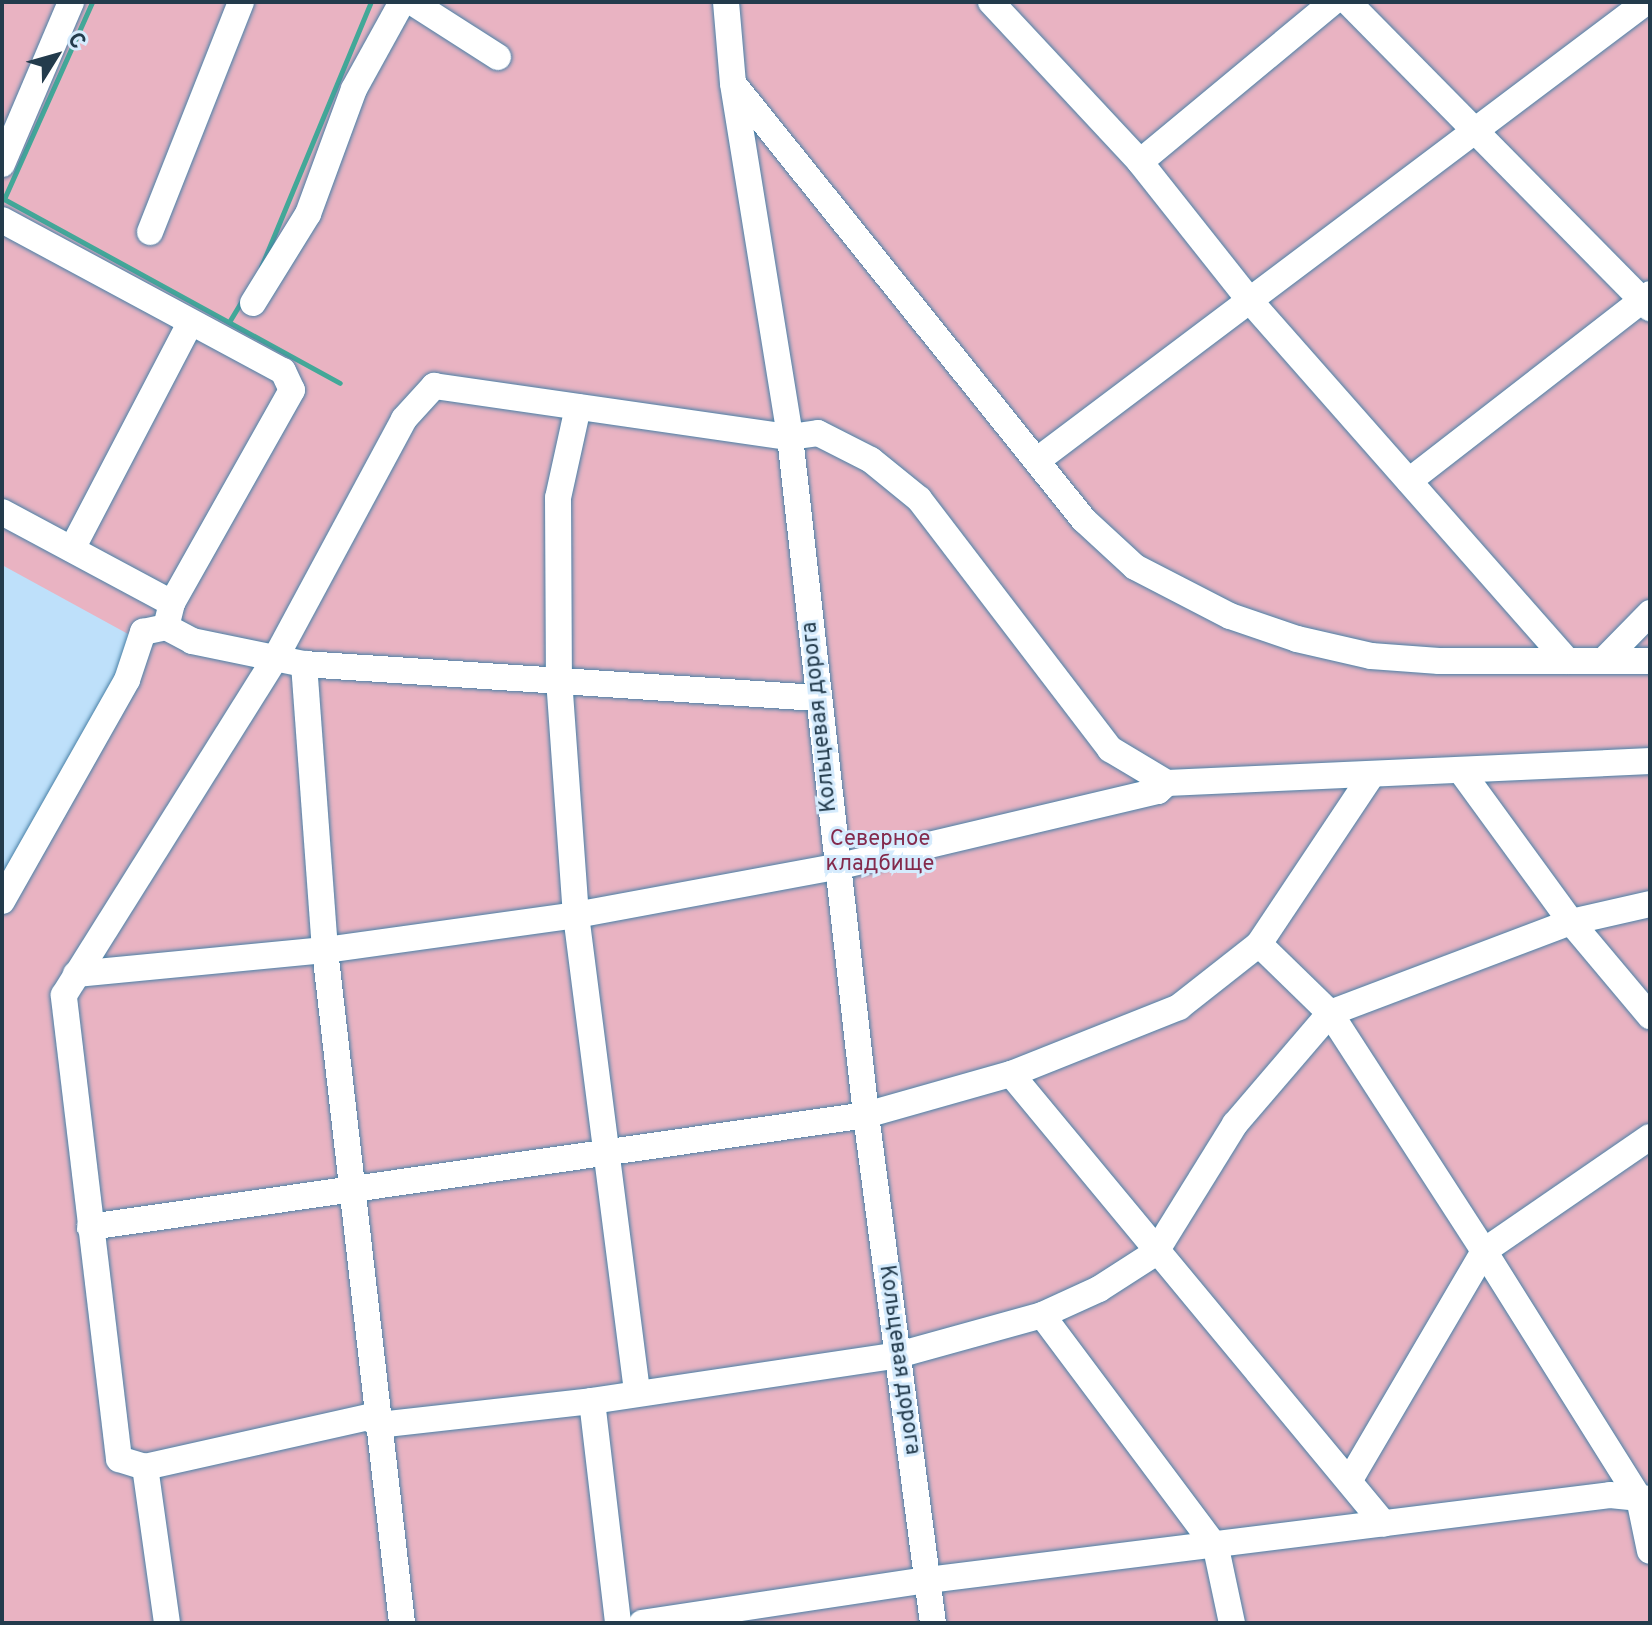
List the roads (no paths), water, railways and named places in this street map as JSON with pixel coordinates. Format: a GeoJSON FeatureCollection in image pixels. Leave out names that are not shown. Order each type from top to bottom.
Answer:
{"type":"FeatureCollection","features":[{"type":"Feature","properties":{"kind":"lane"},"geometry":{"type":"LineString","coordinates":[[2,164],[71,2]]}},
{"type":"Feature","properties":{"kind":"lane"},"geometry":{"type":"LineString","coordinates":[[150,232],[241,2]]}},
{"type":"Feature","properties":{"kind":"lane"},"geometry":{"type":"LineString","coordinates":[[253,303],[308,214],[354,89],[402,2]]}},
{"type":"Feature","properties":{"kind":"lane"},"geometry":{"type":"LineString","coordinates":[[412,2],[498,57]]}},
{"type":"Feature","properties":{"kind":"lane","name":"Кольцевая дорога"},"geometry":{"type":"LineString","coordinates":[[726,2],[733,84],[790,437],[836,867],[933,1623]]}},
{"type":"Feature","properties":{"kind":"lane"},"geometry":{"type":"LineString","coordinates":[[991,2],[1140,162],[1251,302],[1567,661]]}},
{"type":"Feature","properties":{"kind":"lane"},"geometry":{"type":"LineString","coordinates":[[1140,162],[1333,2]]}},
{"type":"Feature","properties":{"kind":"lane"},"geometry":{"type":"LineString","coordinates":[[1348,2],[1474,133],[1647,301],[1409,481]]}},
{"type":"Feature","properties":{"kind":"lane"},"geometry":{"type":"LineString","coordinates":[[1039,459],[1646,2]]}},
{"type":"Feature","properties":{"kind":"lane"},"geometry":{"type":"LineString","coordinates":[[733,84],[1120,558],[1166,587],[1230,616],[1297,639],[1371,656],[1650,661]]}},
{"type":"Feature","properties":{"kind":"lane"},"geometry":{"type":"LineString","coordinates":[[2,901],[127,680],[143,632],[169,615],[292,390],[283,371],[4,226]]}},
{"type":"Feature","properties":{"kind":"lane"},"geometry":{"type":"LineString","coordinates":[[72,549],[190,323]]}},
{"type":"Feature","properties":{"kind":"lane"},"geometry":{"type":"LineString","coordinates":[[1650,761],[1167,783],[1110,749],[1080,715],[919,499],[871,460],[818,433],[790,437],[434,386],[404,419],[276,657],[64,995],[119,1459],[145,1467],[368,1417],[379,1425],[592,1401],[637,1391],[898,1355],[1042,1315],[1099,1289],[1155,1253],[1235,1124],[1330,1013],[1571,922],[1650,904]]}},
{"type":"Feature","properties":{"kind":"lane"},"geometry":{"type":"LineString","coordinates":[[578,407],[558,498],[559,679],[576,915],[637,1391]]}},
{"type":"Feature","properties":{"kind":"lane"},"geometry":{"type":"LineString","coordinates":[[2,512],[72,549],[169,615],[192,641],[304,664],[817,698]]}},
{"type":"Feature","properties":{"kind":"lane"},"geometry":{"type":"LineString","coordinates":[[1606,658],[1650,613]]}},
{"type":"Feature","properties":{"kind":"lane"},"geometry":{"type":"LineString","coordinates":[[304,664],[325,950],[402,1623]]}},
{"type":"Feature","properties":{"kind":"lane"},"geometry":{"type":"LineString","coordinates":[[1461,771],[1571,922],[1650,1016]]}},
{"type":"Feature","properties":{"kind":"lane"},"geometry":{"type":"LineString","coordinates":[[90,1227],[866,1115],[1011,1074],[1179,1007],[1259,944],[1371,776]]}},
{"type":"Feature","properties":{"kind":"lane"},"geometry":{"type":"LineString","coordinates":[[76,974],[325,950],[576,915],[836,867],[1158,791],[1167,783]]}},
{"type":"Feature","properties":{"kind":"lane"},"geometry":{"type":"LineString","coordinates":[[1259,944],[1330,1013],[1644,1498],[1650,1551]]}},
{"type":"Feature","properties":{"kind":"lane"},"geometry":{"type":"LineString","coordinates":[[1011,1074],[1155,1253],[1351,1478],[1384,1524]]}},
{"type":"Feature","properties":{"kind":"lane"},"geometry":{"type":"LineString","coordinates":[[1351,1478],[1484,1251],[1650,1137]]}},
{"type":"Feature","properties":{"kind":"lane"},"geometry":{"type":"LineString","coordinates":[[1042,1315],[1216,1548],[1232,1623]]}},
{"type":"Feature","properties":{"kind":"lane"},"geometry":{"type":"LineString","coordinates":[[592,1401],[618,1623]]}},
{"type":"Feature","properties":{"kind":"lane"},"geometry":{"type":"LineString","coordinates":[[145,1467],[167,1623]]}},
{"type":"Feature","properties":{"kind":"lane"},"geometry":{"type":"LineString","coordinates":[[642,1623],[928,1580],[1216,1548],[1610,1495],[1644,1498]]}},
{"type":"Feature","properties":{"kind":"waterway"},"geometry":{"type":"LineString","coordinates":[[4,199],[92,2]]}},
{"type":"Feature","properties":{"kind":"waterway"},"geometry":{"type":"LineString","coordinates":[[261,267],[371,2]]}},
{"type":"Feature","properties":{"kind":"waterway"},"geometry":{"type":"LineString","coordinates":[[2,198],[340,383]]}},
{"type":"Feature","properties":{"kind":"waterway"},"geometry":{"type":"LineString","coordinates":[[229,322],[242,300]]}},
{"type":"Feature","properties":{"kind":"park label","name":"Северное кладбище"},"geometry":{"type":"Point","coordinates":[880,852]}}]}
